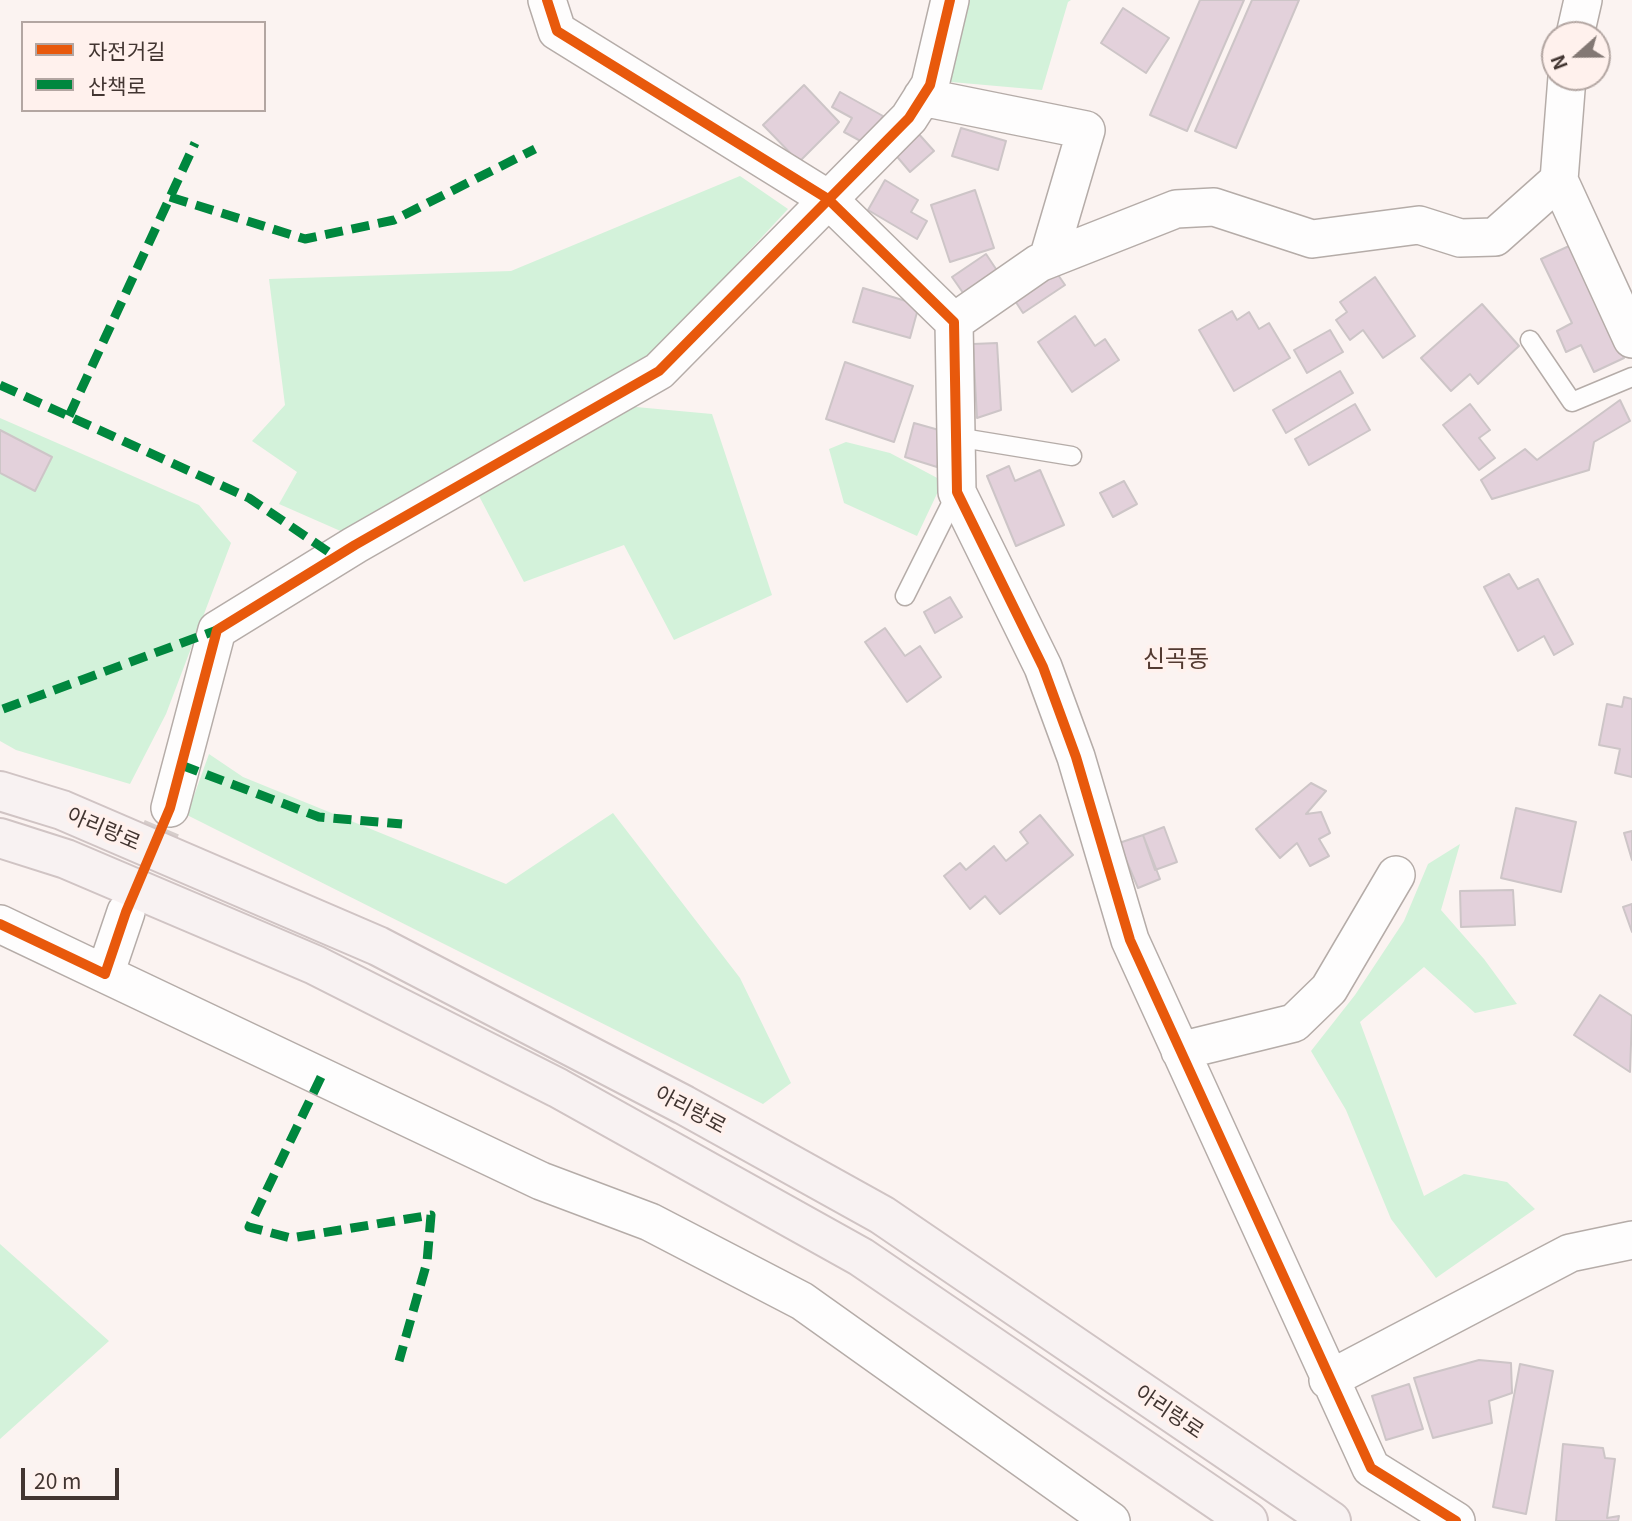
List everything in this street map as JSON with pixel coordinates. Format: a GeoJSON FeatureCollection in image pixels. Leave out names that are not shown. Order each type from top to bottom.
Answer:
{"type":"FeatureCollection","features":[{"type":"Feature","properties":{"kind":"highway","name":"아리랑로"},"geometry":{"type":"LineString","coordinates":[[0,791],[62,810],[378,946],[684,1105],[882,1215],[1331,1521]]}},
{"type":"Feature","properties":{"kind":"highway","name":"아리랑로"},"geometry":{"type":"LineString","coordinates":[[0,838],[66,859],[315,965],[558,1087],[861,1257],[1248,1521]]}},
{"type":"Feature","properties":{"kind":"street"},"geometry":{"type":"LineString","coordinates":[[547,0],[557,30],[828,199],[954,322],[957,492],[1043,667],[1076,757],[1130,940],[1328,1380],[1371,1468],[1457,1521]]}},
{"type":"Feature","properties":{"kind":"street"},"geometry":{"type":"LineString","coordinates":[[170,808],[217,630],[355,545],[659,371],[909,118],[930,85],[950,0]]}},
{"type":"Feature","properties":{"kind":"street"},"geometry":{"type":"LineString","coordinates":[[1578,21],[1583,0]]}},
{"type":"Feature","properties":{"kind":"street"},"geometry":{"type":"LineString","coordinates":[[1566,91],[1559,180],[1632,339]]}},
{"type":"Feature","properties":{"kind":"street"},"geometry":{"type":"LineString","coordinates":[[922,97],[1086,130],[1048,258]]}},
{"type":"Feature","properties":{"kind":"street"},"geometry":{"type":"LineString","coordinates":[[954,322],[1048,258],[1176,209],[1214,207],[1312,239],[1419,225],[1460,238],[1495,237],[1559,180]]}},
{"type":"Feature","properties":{"kind":"street"},"geometry":{"type":"LineString","coordinates":[[1180,1051],[1294,1023],[1329,989],[1396,875]]}},
{"type":"Feature","properties":{"kind":"street"},"geometry":{"type":"LineString","coordinates":[[105,974],[126,912]]}},
{"type":"Feature","properties":{"kind":"street"},"geometry":{"type":"LineString","coordinates":[[0,924],[541,1181],[650,1222],[802,1301],[1111,1521]]}},
{"type":"Feature","properties":{"kind":"street"},"geometry":{"type":"LineString","coordinates":[[1328,1380],[1570,1253],[1632,1240]]}},
{"type":"Feature","properties":{"kind":"lane"},"geometry":{"type":"LineString","coordinates":[[1530,340],[1572,402],[1632,377]]}},
{"type":"Feature","properties":{"kind":"lane"},"geometry":{"type":"LineString","coordinates":[[956,437],[1072,456]]}},
{"type":"Feature","properties":{"kind":"lane"},"geometry":{"type":"LineString","coordinates":[[905,596],[957,492]]}},
{"type":"Feature","properties":{"kind":"green space"},"geometry":{"type":"Polygon","coordinates":[[[966,0],[1071,0],[1068,2],[1042,90],[951,82],[966,0]]]}},
{"type":"Feature","properties":{"kind":"green space"},"geometry":{"type":"Polygon","coordinates":[[[740,176],[788,209],[648,360],[345,533],[279,504],[297,472],[252,441],[285,405],[269,279],[511,271],[740,176]]]}},
{"type":"Feature","properties":{"kind":"green space"},"geometry":{"type":"Polygon","coordinates":[[[625,406],[712,414],[772,595],[674,640],[624,545],[524,582],[479,496],[625,406]]]}},
{"type":"Feature","properties":{"kind":"green space"},"geometry":{"type":"Polygon","coordinates":[[[0,418],[199,505],[231,543],[166,714],[130,784],[16,750],[0,741],[0,418]]]}},
{"type":"Feature","properties":{"kind":"green space"},"geometry":{"type":"Polygon","coordinates":[[[846,442],[890,453],[943,481],[917,536],[844,503],[829,449],[846,442]]]}},
{"type":"Feature","properties":{"kind":"green space"},"geometry":{"type":"Polygon","coordinates":[[[209,754],[243,777],[506,884],[613,813],[740,978],[791,1083],[763,1104],[187,815],[209,754]]]}},
{"type":"Feature","properties":{"kind":"green space"},"geometry":{"type":"Polygon","coordinates":[[[1460,844],[1441,910],[1484,959],[1517,1004],[1475,1013],[1424,967],[1360,1022],[1424,1196],[1464,1174],[1507,1182],[1535,1209],[1436,1278],[1391,1219],[1346,1110],[1311,1051],[1355,995],[1404,921],[1428,864],[1460,844]]]}},
{"type":"Feature","properties":{"kind":"green space"},"geometry":{"type":"Polygon","coordinates":[[[0,1244],[109,1341],[0,1439],[0,1244]]]}},
{"type":"Feature","properties":{"kind":"building"},"geometry":{"type":"Polygon","coordinates":[[[1200,0],[1244,0],[1187,131],[1150,115],[1200,0]]]}},
{"type":"Feature","properties":{"kind":"building"},"geometry":{"type":"Polygon","coordinates":[[[1252,0],[1299,0],[1236,148],[1195,131],[1252,0]]]}},
{"type":"Feature","properties":{"kind":"building"},"geometry":{"type":"Polygon","coordinates":[[[1123,8],[1169,38],[1146,73],[1101,43],[1123,8]]]}},
{"type":"Feature","properties":{"kind":"building"},"geometry":{"type":"Polygon","coordinates":[[[804,85],[839,122],[799,162],[763,125],[804,85]]]}},
{"type":"Feature","properties":{"kind":"building"},"geometry":{"type":"Polygon","coordinates":[[[840,92],[883,116],[866,144],[844,132],[852,118],[832,107],[840,92]]]}},
{"type":"Feature","properties":{"kind":"building"},"geometry":{"type":"Polygon","coordinates":[[[961,128],[1006,141],[998,170],[952,156],[961,128]]]}},
{"type":"Feature","properties":{"kind":"building"},"geometry":{"type":"Polygon","coordinates":[[[917,132],[934,151],[910,172],[894,153],[917,132]]]}},
{"type":"Feature","properties":{"kind":"building"},"geometry":{"type":"Polygon","coordinates":[[[885,180],[918,200],[911,212],[927,221],[917,239],[868,210],[885,180]]]}},
{"type":"Feature","properties":{"kind":"building"},"geometry":{"type":"Polygon","coordinates":[[[975,190],[994,248],[950,262],[931,205],[975,190]]]}},
{"type":"Feature","properties":{"kind":"building"},"geometry":{"type":"Polygon","coordinates":[[[1569,246],[1624,358],[1594,372],[1581,345],[1566,352],[1557,331],[1572,323],[1541,259],[1569,246]]]}},
{"type":"Feature","properties":{"kind":"building"},"geometry":{"type":"Polygon","coordinates":[[[986,254],[1002,278],[968,300],[952,277],[986,254]]]}},
{"type":"Feature","properties":{"kind":"building"},"geometry":{"type":"Polygon","coordinates":[[[1052,266],[1065,285],[1023,313],[1010,293],[1052,266]]]}},
{"type":"Feature","properties":{"kind":"building"},"geometry":{"type":"Polygon","coordinates":[[[1375,277],[1415,336],[1383,358],[1363,330],[1350,340],[1336,320],[1347,312],[1340,302],[1375,277]]]}},
{"type":"Feature","properties":{"kind":"building"},"geometry":{"type":"Polygon","coordinates":[[[863,288],[919,305],[910,338],[853,322],[863,288]]]}},
{"type":"Feature","properties":{"kind":"building"},"geometry":{"type":"Polygon","coordinates":[[[1482,304],[1519,346],[1478,384],[1470,374],[1451,391],[1421,358],[1482,304]]]}},
{"type":"Feature","properties":{"kind":"building"},"geometry":{"type":"Polygon","coordinates":[[[1232,311],[1237,320],[1249,312],[1259,329],[1269,323],[1290,358],[1234,391],[1199,330],[1232,311]]]}},
{"type":"Feature","properties":{"kind":"building"},"geometry":{"type":"Polygon","coordinates":[[[1075,316],[1095,346],[1105,339],[1119,360],[1072,392],[1038,342],[1075,316]]]}},
{"type":"Feature","properties":{"kind":"building"},"geometry":{"type":"Polygon","coordinates":[[[1330,330],[1343,352],[1307,373],[1294,350],[1330,330]]]}},
{"type":"Feature","properties":{"kind":"building"},"geometry":{"type":"Polygon","coordinates":[[[997,343],[1001,410],[977,418],[973,344],[997,343]]]}},
{"type":"Feature","properties":{"kind":"building"},"geometry":{"type":"Polygon","coordinates":[[[845,362],[913,386],[894,442],[826,419],[845,362]]]}},
{"type":"Feature","properties":{"kind":"building"},"geometry":{"type":"Polygon","coordinates":[[[1340,371],[1353,393],[1286,433],[1273,410],[1340,371]]]}},
{"type":"Feature","properties":{"kind":"building"},"geometry":{"type":"Polygon","coordinates":[[[1620,400],[1630,421],[1594,442],[1589,470],[1492,499],[1481,480],[1525,449],[1537,460],[1620,400]]]}},
{"type":"Feature","properties":{"kind":"building"},"geometry":{"type":"Polygon","coordinates":[[[1355,404],[1370,430],[1309,465],[1295,439],[1355,404]]]}},
{"type":"Feature","properties":{"kind":"building"},"geometry":{"type":"Polygon","coordinates":[[[1470,404],[1490,430],[1479,438],[1495,458],[1479,470],[1443,425],[1470,404]]]}},
{"type":"Feature","properties":{"kind":"building"},"geometry":{"type":"Polygon","coordinates":[[[914,423],[946,432],[937,467],[905,457],[914,423]]]}},
{"type":"Feature","properties":{"kind":"building"},"geometry":{"type":"Polygon","coordinates":[[[0,430],[52,457],[35,491],[0,473],[0,430]]]}},
{"type":"Feature","properties":{"kind":"building"},"geometry":{"type":"Polygon","coordinates":[[[1009,466],[1015,481],[1040,470],[1064,525],[1016,546],[987,476],[1009,466]]]}},
{"type":"Feature","properties":{"kind":"building"},"geometry":{"type":"Polygon","coordinates":[[[1124,481],[1137,504],[1113,517],[1100,493],[1124,481]]]}},
{"type":"Feature","properties":{"kind":"building"},"geometry":{"type":"Polygon","coordinates":[[[1509,574],[1518,589],[1538,579],[1573,644],[1554,655],[1544,636],[1518,651],[1484,587],[1509,574]]]}},
{"type":"Feature","properties":{"kind":"building"},"geometry":{"type":"Polygon","coordinates":[[[950,597],[962,617],[935,633],[924,612],[950,597]]]}},
{"type":"Feature","properties":{"kind":"building"},"geometry":{"type":"Polygon","coordinates":[[[885,628],[905,656],[920,646],[941,677],[907,702],[865,642],[885,628]]]}},
{"type":"Feature","properties":{"kind":"building"},"geometry":{"type":"Polygon","coordinates":[[[1624,697],[1632,699],[1632,777],[1615,773],[1620,749],[1599,745],[1607,704],[1622,707],[1624,697]]]}},
{"type":"Feature","properties":{"kind":"building"},"geometry":{"type":"Polygon","coordinates":[[[1311,783],[1326,791],[1306,814],[1321,812],[1330,833],[1319,839],[1329,856],[1310,866],[1297,843],[1280,858],[1256,829],[1311,783]]]}},
{"type":"Feature","properties":{"kind":"building"},"geometry":{"type":"Polygon","coordinates":[[[1516,808],[1576,822],[1561,892],[1501,878],[1516,808]]]}},
{"type":"Feature","properties":{"kind":"building"},"geometry":{"type":"Polygon","coordinates":[[[1040,815],[1073,855],[1000,914],[985,896],[970,909],[944,876],[960,863],[966,870],[994,846],[1006,861],[1028,843],[1020,832],[1040,815]]]}},
{"type":"Feature","properties":{"kind":"building"},"geometry":{"type":"Polygon","coordinates":[[[1164,827],[1177,862],[1155,870],[1143,835],[1164,827]]]}},
{"type":"Feature","properties":{"kind":"building"},"geometry":{"type":"Polygon","coordinates":[[[1632,831],[1632,860],[1624,833],[1632,831]]]}},
{"type":"Feature","properties":{"kind":"building"},"geometry":{"type":"Polygon","coordinates":[[[1143,835],[1160,879],[1138,888],[1119,843],[1143,835]]]}},
{"type":"Feature","properties":{"kind":"building"},"geometry":{"type":"Polygon","coordinates":[[[1513,890],[1515,925],[1461,927],[1460,891],[1513,890]]]}},
{"type":"Feature","properties":{"kind":"building"},"geometry":{"type":"Polygon","coordinates":[[[1632,904],[1632,932],[1623,907],[1632,904]]]}},
{"type":"Feature","properties":{"kind":"building"},"geometry":{"type":"Polygon","coordinates":[[[1600,995],[1632,1016],[1630,1072],[1574,1035],[1600,995]]]}},
{"type":"Feature","properties":{"kind":"building"},"geometry":{"type":"Polygon","coordinates":[[[1479,1360],[1511,1363],[1512,1393],[1489,1401],[1492,1423],[1433,1438],[1414,1378],[1479,1360]]]}},
{"type":"Feature","properties":{"kind":"building"},"geometry":{"type":"Polygon","coordinates":[[[1520,1364],[1553,1371],[1526,1514],[1493,1507],[1520,1364]]]}},
{"type":"Feature","properties":{"kind":"building"},"geometry":{"type":"Polygon","coordinates":[[[1409,1384],[1423,1429],[1386,1440],[1372,1396],[1409,1384]]]}},
{"type":"Feature","properties":{"kind":"building"},"geometry":{"type":"Polygon","coordinates":[[[1563,1444],[1603,1448],[1605,1458],[1615,1459],[1607,1518],[1619,1516],[1618,1521],[1556,1521],[1563,1444]]]}},
{"type":"Feature","properties":{"kind":"tunnel"},"geometry":{"type":"LineString","coordinates":[[126,912],[170,808]]}},
{"type":"Feature","properties":{"kind":"marked path"},"geometry":{"type":"LineString","coordinates":[[69,416],[195,143]]}},
{"type":"Feature","properties":{"kind":"marked path"},"geometry":{"type":"LineString","coordinates":[[170,197],[305,239],[394,220],[535,149]]}},
{"type":"Feature","properties":{"kind":"marked path"},"geometry":{"type":"LineString","coordinates":[[0,385],[249,498],[336,557]]}},
{"type":"Feature","properties":{"kind":"marked path"},"geometry":{"type":"LineString","coordinates":[[3,709],[217,630]]}},
{"type":"Feature","properties":{"kind":"marked path"},"geometry":{"type":"LineString","coordinates":[[181,765],[319,817],[402,824]]}},
{"type":"Feature","properties":{"kind":"marked path"},"geometry":{"type":"LineString","coordinates":[[321,1077],[249,1227],[291,1238],[431,1215],[427,1262],[399,1361]]}},
{"type":"Feature","properties":{"kind":"cycle path"},"geometry":{"type":"LineString","coordinates":[[547,0],[557,31],[828,199],[954,322],[957,492],[1043,667],[1076,757],[1130,940],[1371,1468],[1456,1521]]}},
{"type":"Feature","properties":{"kind":"cycle path"},"geometry":{"type":"LineString","coordinates":[[0,924],[105,974],[126,912],[170,808],[217,630],[355,545],[659,371],[909,118],[930,85],[950,0]]}},
{"type":"Feature","properties":{"kind":"district","name":"신곡동"},"geometry":{"type":"Point","coordinates":[1176,658]}}]}
